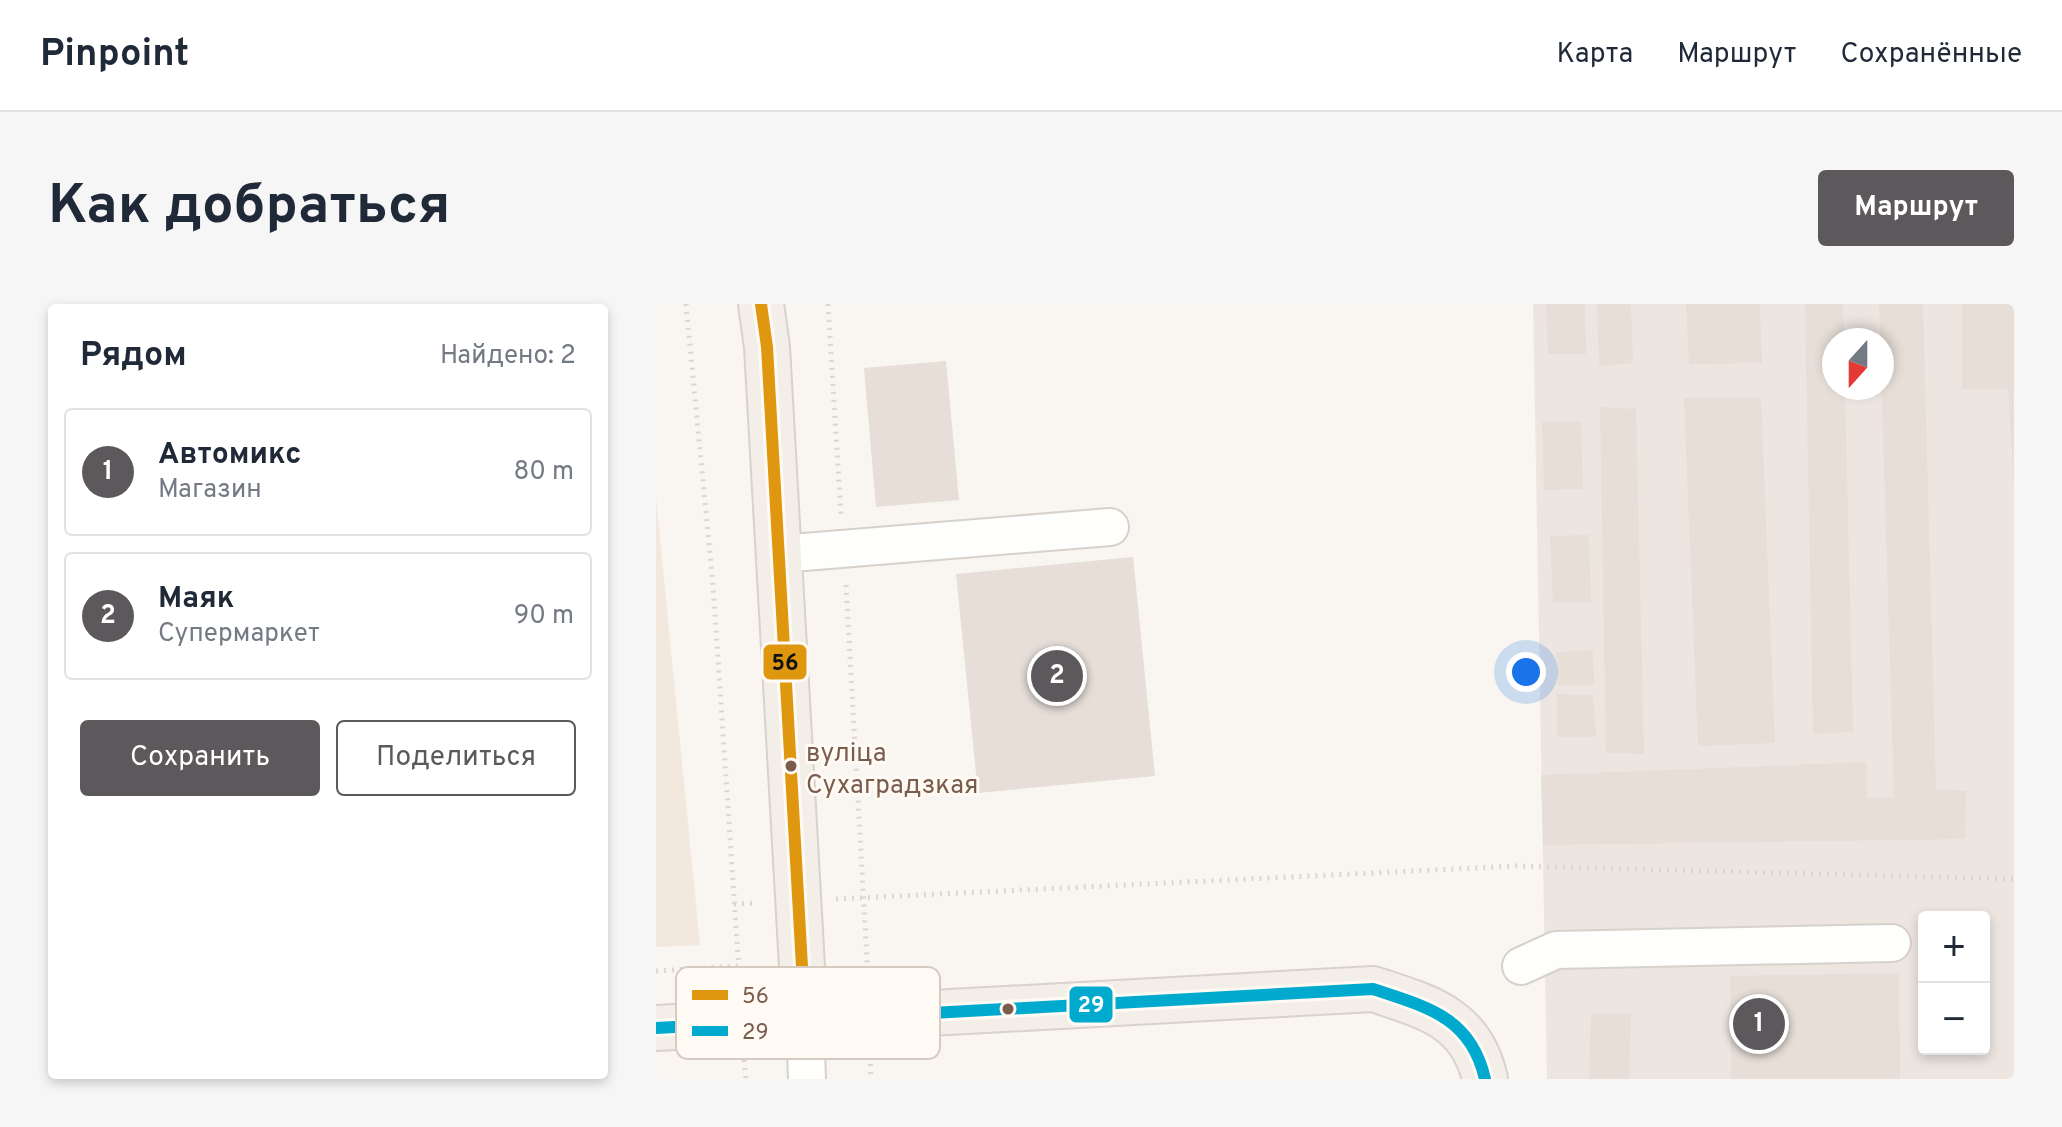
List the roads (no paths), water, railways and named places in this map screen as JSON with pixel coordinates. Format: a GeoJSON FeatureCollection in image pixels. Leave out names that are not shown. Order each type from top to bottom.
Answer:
{"type":"FeatureCollection","features":[{"type":"Feature","properties":{"kind":"main road"},"geometry":{"type":"LineString","coordinates":[[761,304],[767,347],[803,967]]}},
{"type":"Feature","properties":{"kind":"main road"},"geometry":{"type":"LineString","coordinates":[[940,1013],[1373,989],[1426,1007],[1459,1028],[1479,1053],[1485,1079]]}},
{"type":"Feature","properties":{"kind":"main road"},"geometry":{"type":"LineString","coordinates":[[656,1028],[676,1027]]}},
{"type":"Feature","properties":{"kind":"lane"},"geometry":{"type":"LineString","coordinates":[[780,554],[1110,527]]}},
{"type":"Feature","properties":{"kind":"lane"},"geometry":{"type":"LineString","coordinates":[[1521,966],[1556,950],[1892,943]]}},
{"type":"Feature","properties":{"kind":"lane"},"geometry":{"type":"LineString","coordinates":[[806,1059],[807,1079]]}},
{"type":"Feature","properties":{"kind":"place","name":"Маяк"},"geometry":{"type":"Point","coordinates":[1057,676]}},
{"type":"Feature","properties":{"kind":"place","name":"вуліца Сухаградзкая"},"geometry":{"type":"Point","coordinates":[791,766]}},
{"type":"Feature","properties":{"kind":"place","name":"Автомикс"},"geometry":{"type":"Point","coordinates":[1759,1024]}}]}
